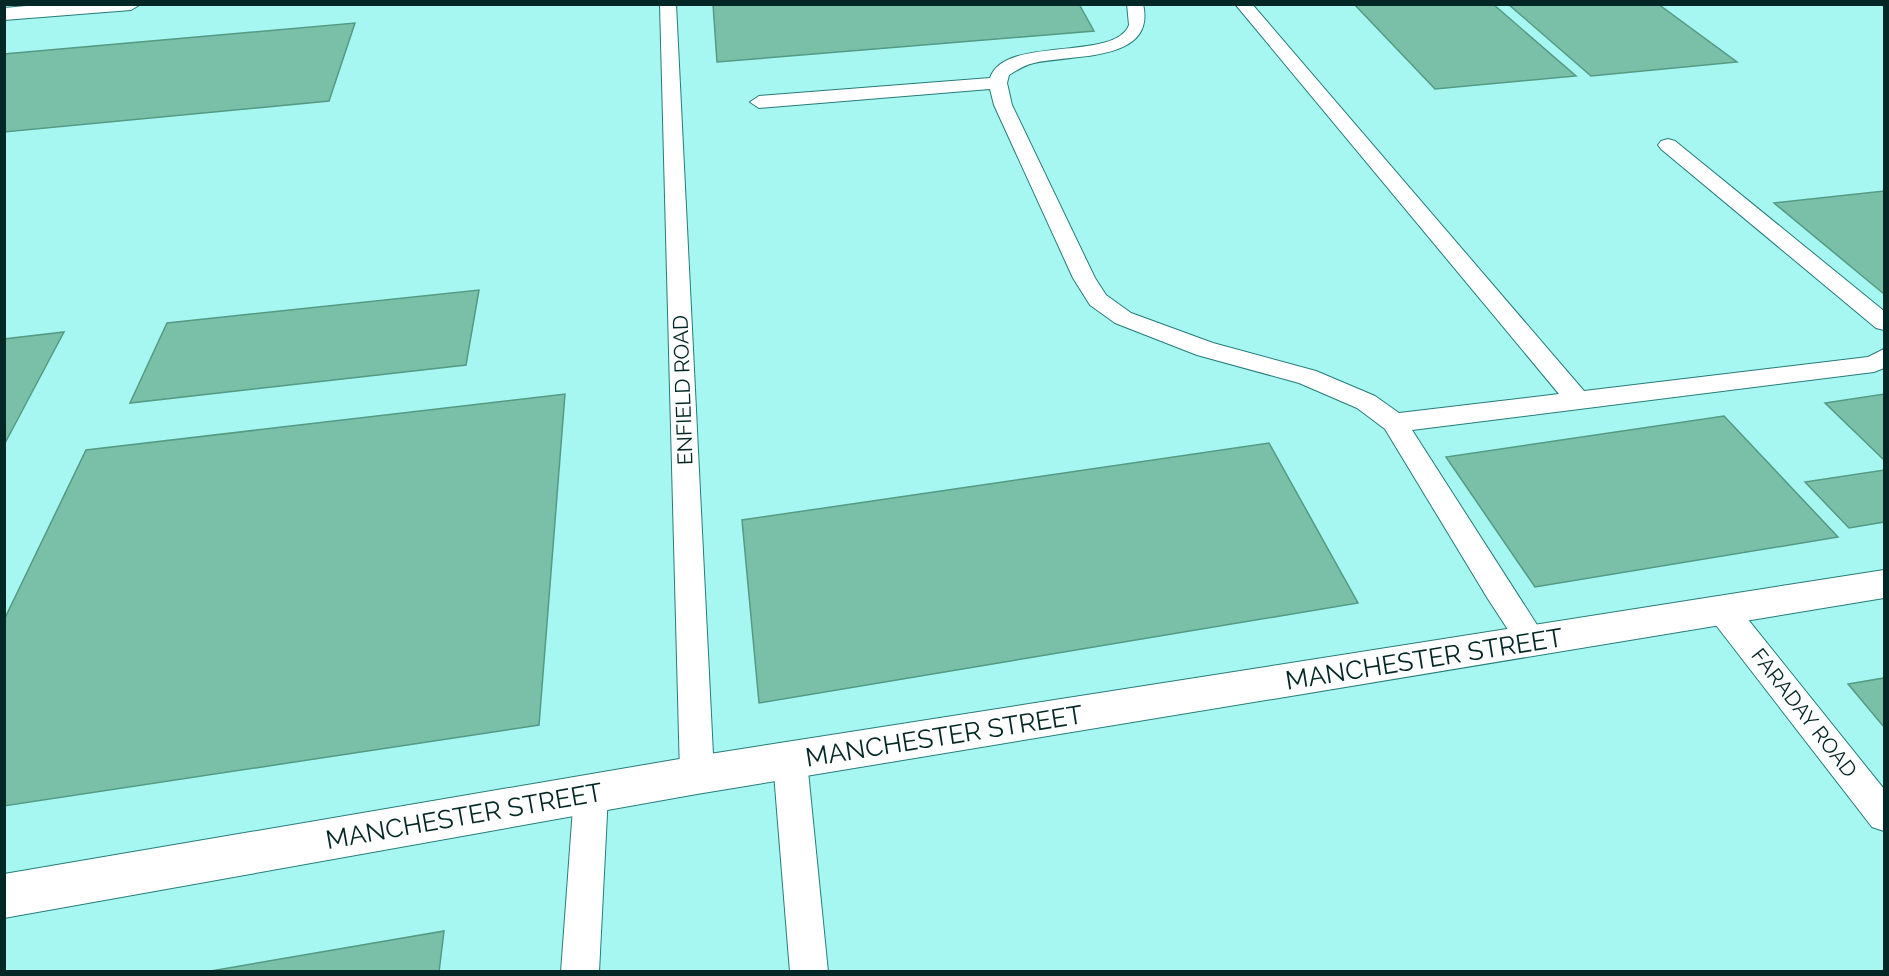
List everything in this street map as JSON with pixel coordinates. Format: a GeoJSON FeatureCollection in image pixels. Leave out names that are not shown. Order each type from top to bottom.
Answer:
{"type":"FeatureCollection","features":[{"type":"Feature","properties":{"kind":"street"},"geometry":{"type":"LineString","coordinates":[[4,14],[131,4]]}},
{"type":"Feature","properties":{"kind":"street","name":"MANCHESTER STREET"},"geometry":{"type":"LineString","coordinates":[[4,896],[697,775],[1884,584]]}},
{"type":"Feature","properties":{"kind":"lane","name":"ENFIELD ROAD"},"geometry":{"type":"LineString","coordinates":[[668,4],[697,775]]}},
{"type":"Feature","properties":{"kind":"lane"},"geometry":{"type":"LineString","coordinates":[[1135,4],[1138,19],[1137,30],[1129,38],[1111,45],[1034,58],[1014,64],[1001,73],[998,82],[1008,116],[1084,278],[1098,300],[1123,318],[1155,331],[1340,390],[1366,402],[1394,423],[1421,463],[1498,591],[1533,642]]}},
{"type":"Feature","properties":{"kind":"lane"},"geometry":{"type":"LineString","coordinates":[[1243,4],[1579,401]]}},
{"type":"Feature","properties":{"kind":"lane"},"geometry":{"type":"LineString","coordinates":[[759,102],[998,82]]}},
{"type":"Feature","properties":{"kind":"lane"},"geometry":{"type":"LineString","coordinates":[[1668,145],[1884,323]]}},
{"type":"Feature","properties":{"kind":"lane"},"geometry":{"type":"LineString","coordinates":[[1394,423],[1874,364],[1884,357]]}},
{"type":"Feature","properties":{"kind":"lane","name":"FARADAY ROAD"},"geometry":{"type":"LineString","coordinates":[[1724,611],[1884,815]]}},
{"type":"Feature","properties":{"kind":"lane"},"geometry":{"type":"LineString","coordinates":[[790,761],[809,972]]}},
{"type":"Feature","properties":{"kind":"lane"},"geometry":{"type":"LineString","coordinates":[[579,972],[591,794]]}},
{"type":"Feature","properties":{"kind":"building"},"geometry":{"type":"Polygon","coordinates":[[[713,4],[1079,4],[1094,31],[717,62],[713,4]]]}},
{"type":"Feature","properties":{"kind":"building"},"geometry":{"type":"Polygon","coordinates":[[[1354,4],[1493,4],[1576,76],[1435,89],[1354,4]]]}},
{"type":"Feature","properties":{"kind":"building"},"geometry":{"type":"Polygon","coordinates":[[[1508,4],[1658,4],[1737,62],[1591,76],[1508,4]]]}},
{"type":"Feature","properties":{"kind":"building"},"geometry":{"type":"Polygon","coordinates":[[[355,23],[329,101],[4,132],[4,54],[355,23]]]}},
{"type":"Feature","properties":{"kind":"building"},"geometry":{"type":"Polygon","coordinates":[[[1884,191],[1884,294],[1774,203],[1884,191]]]}},
{"type":"Feature","properties":{"kind":"building"},"geometry":{"type":"Polygon","coordinates":[[[479,290],[466,365],[130,403],[167,323],[479,290]]]}},
{"type":"Feature","properties":{"kind":"building"},"geometry":{"type":"Polygon","coordinates":[[[64,332],[4,445],[4,339],[64,332]]]}},
{"type":"Feature","properties":{"kind":"building"},"geometry":{"type":"Polygon","coordinates":[[[565,394],[539,725],[4,806],[4,620],[86,450],[565,394]]]}},
{"type":"Feature","properties":{"kind":"building"},"geometry":{"type":"Polygon","coordinates":[[[1884,394],[1884,460],[1825,403],[1884,394]]]}},
{"type":"Feature","properties":{"kind":"building"},"geometry":{"type":"Polygon","coordinates":[[[1724,416],[1838,537],[1535,587],[1446,457],[1724,416]]]}},
{"type":"Feature","properties":{"kind":"building"},"geometry":{"type":"Polygon","coordinates":[[[1269,443],[1358,603],[759,703],[742,520],[1269,443]]]}},
{"type":"Feature","properties":{"kind":"building"},"geometry":{"type":"Polygon","coordinates":[[[1884,470],[1884,522],[1849,528],[1805,482],[1884,470]]]}},
{"type":"Feature","properties":{"kind":"building"},"geometry":{"type":"Polygon","coordinates":[[[1884,678],[1884,727],[1848,684],[1884,678]]]}},
{"type":"Feature","properties":{"kind":"building"},"geometry":{"type":"Polygon","coordinates":[[[444,931],[439,972],[205,972],[444,931]]]}}]}
